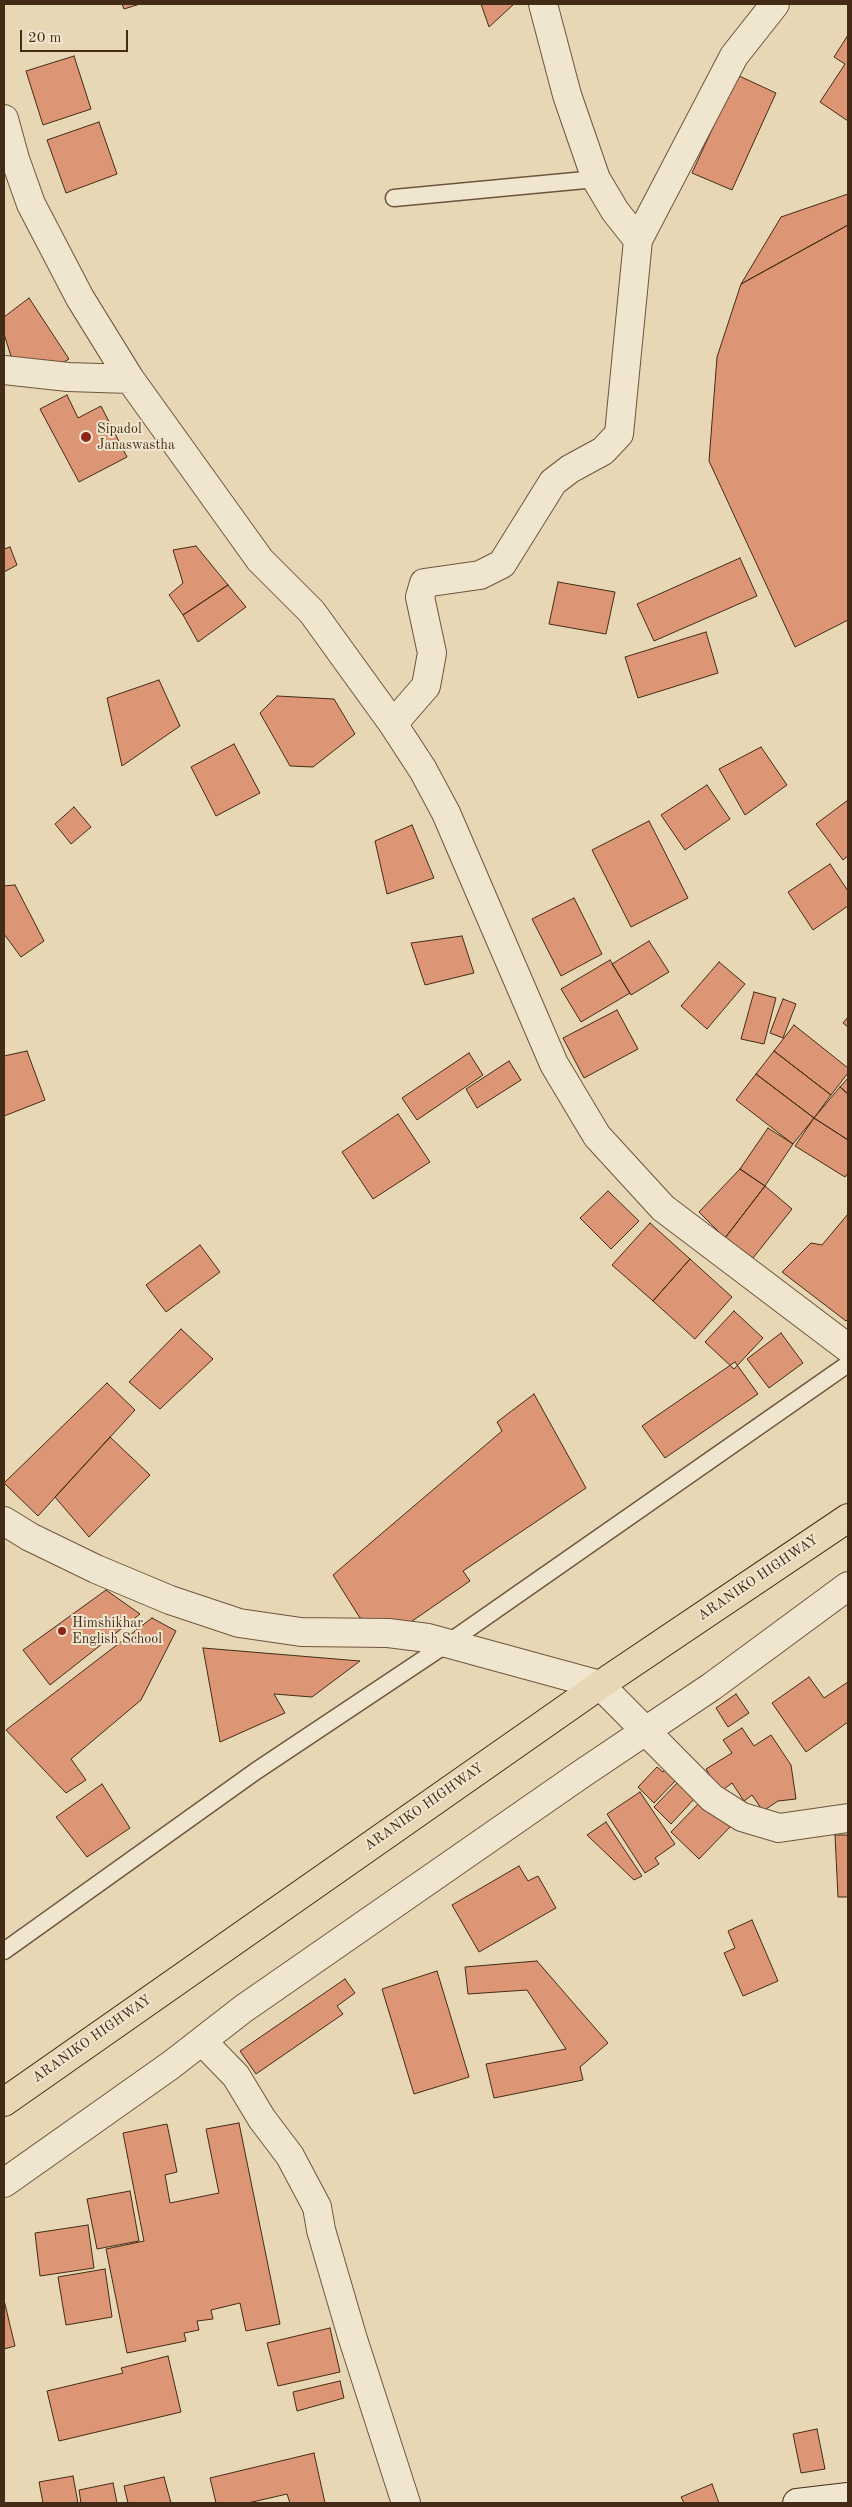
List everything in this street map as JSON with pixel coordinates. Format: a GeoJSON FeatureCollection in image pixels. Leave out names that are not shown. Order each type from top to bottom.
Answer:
{"type":"FeatureCollection","features":[{"type":"Feature","properties":{"kind":"highway","name":"ARANIKO HIGHWAY"},"geometry":{"type":"LineString","coordinates":[[4,2102],[600,1685],[848,1518]]}},
{"type":"Feature","properties":{"kind":"street"},"geometry":{"type":"LineString","coordinates":[[543,4],[567,95],[596,179],[615,211],[638,240]]}},
{"type":"Feature","properties":{"kind":"street"},"geometry":{"type":"LineString","coordinates":[[393,724],[426,686],[432,653],[420,597],[424,583],[480,575],[502,564],[553,482],[570,468],[603,451],[619,434],[638,240],[734,56],[775,4]]}},
{"type":"Feature","properties":{"kind":"street"},"geometry":{"type":"LineString","coordinates":[[4,119],[15,159],[31,204],[80,298],[130,379],[260,560],[312,612],[393,724],[423,770],[446,813],[554,1064],[597,1136],[663,1208],[848,1348]]}},
{"type":"Feature","properties":{"kind":"street"},"geometry":{"type":"LineString","coordinates":[[4,370],[68,377],[130,379]]}},
{"type":"Feature","properties":{"kind":"street"},"geometry":{"type":"LineString","coordinates":[[4,1521],[30,1537],[96,1569],[170,1600],[239,1622],[302,1632],[388,1633],[428,1638],[600,1685],[712,1798],[742,1817],[779,1828],[848,1818]]}},
{"type":"Feature","properties":{"kind":"street"},"geometry":{"type":"LineString","coordinates":[[4,2183],[84,2128],[251,2004],[711,1686],[848,1586]]}},
{"type":"Feature","properties":{"kind":"street"},"geometry":{"type":"LineString","coordinates":[[202,2041],[236,2076],[262,2119],[290,2156],[317,2207],[321,2230],[352,2336],[406,2503]]}},
{"type":"Feature","properties":{"kind":"street"},"geometry":{"type":"LineString","coordinates":[[797,2503],[848,2497]]}},
{"type":"Feature","properties":{"kind":"lane"},"geometry":{"type":"LineString","coordinates":[[394,198],[596,179]]}},
{"type":"Feature","properties":{"kind":"lane"},"geometry":{"type":"LineString","coordinates":[[4,1951],[256,1772],[448,1644],[848,1364]]}},
{"type":"Feature","properties":{"kind":"building"},"geometry":{"type":"Polygon","coordinates":[[[122,4],[140,4],[124,9],[122,4]]]}},
{"type":"Feature","properties":{"kind":"building"},"geometry":{"type":"Polygon","coordinates":[[[481,4],[514,4],[489,27],[481,4]]]}},
{"type":"Feature","properties":{"kind":"building"},"geometry":{"type":"Polygon","coordinates":[[[848,35],[848,121],[820,102],[845,64],[834,57],[848,35]]]}},
{"type":"Feature","properties":{"kind":"building"},"geometry":{"type":"Polygon","coordinates":[[[74,56],[91,109],[43,125],[26,71],[74,56]]]}},
{"type":"Feature","properties":{"kind":"building"},"geometry":{"type":"Polygon","coordinates":[[[737,75],[776,93],[732,190],[692,173],[737,75]]]}},
{"type":"Feature","properties":{"kind":"building"},"geometry":{"type":"Polygon","coordinates":[[[99,122],[117,174],[66,193],[47,140],[99,122]]]}},
{"type":"Feature","properties":{"kind":"building"},"geometry":{"type":"Polygon","coordinates":[[[848,194],[848,225],[741,284],[781,217],[848,194]]]}},
{"type":"Feature","properties":{"kind":"building"},"geometry":{"type":"Polygon","coordinates":[[[848,225],[848,620],[795,647],[709,461],[717,357],[741,284],[848,225]]]}},
{"type":"Feature","properties":{"kind":"building"},"geometry":{"type":"Polygon","coordinates":[[[29,298],[69,359],[49,371],[15,369],[4,334],[4,317],[29,298]]]}},
{"type":"Feature","properties":{"kind":"building","name":"Sipadol Janaswastha"},"geometry":{"type":"Polygon","coordinates":[[[67,395],[78,418],[101,406],[127,457],[79,482],[40,409],[67,395]]]}},
{"type":"Feature","properties":{"kind":"building"},"geometry":{"type":"Polygon","coordinates":[[[196,546],[228,585],[183,615],[169,595],[183,583],[173,550],[196,546]]]}},
{"type":"Feature","properties":{"kind":"building"},"geometry":{"type":"Polygon","coordinates":[[[10,547],[17,565],[4,572],[4,549],[10,547]]]}},
{"type":"Feature","properties":{"kind":"building"},"geometry":{"type":"Polygon","coordinates":[[[740,558],[757,596],[654,641],[637,604],[740,558]]]}},
{"type":"Feature","properties":{"kind":"building"},"geometry":{"type":"Polygon","coordinates":[[[558,582],[615,592],[606,634],[549,624],[558,582]]]}},
{"type":"Feature","properties":{"kind":"building"},"geometry":{"type":"Polygon","coordinates":[[[228,585],[246,607],[198,642],[183,615],[228,585]]]}},
{"type":"Feature","properties":{"kind":"building"},"geometry":{"type":"Polygon","coordinates":[[[706,632],[718,673],[638,698],[625,657],[706,632]]]}},
{"type":"Feature","properties":{"kind":"building"},"geometry":{"type":"Polygon","coordinates":[[[159,680],[180,726],[122,766],[107,698],[159,680]]]}},
{"type":"Feature","properties":{"kind":"building"},"geometry":{"type":"Polygon","coordinates":[[[277,696],[334,699],[355,734],[313,767],[290,766],[260,713],[277,696]]]}},
{"type":"Feature","properties":{"kind":"building"},"geometry":{"type":"Polygon","coordinates":[[[234,744],[260,793],[216,816],[191,767],[234,744]]]}},
{"type":"Feature","properties":{"kind":"building"},"geometry":{"type":"Polygon","coordinates":[[[761,747],[787,785],[745,815],[719,769],[761,747]]]}},
{"type":"Feature","properties":{"kind":"building"},"geometry":{"type":"Polygon","coordinates":[[[707,785],[730,819],[685,850],[661,815],[707,785]]]}},
{"type":"Feature","properties":{"kind":"building"},"geometry":{"type":"Polygon","coordinates":[[[848,800],[848,856],[843,860],[816,824],[848,800]]]}},
{"type":"Feature","properties":{"kind":"building"},"geometry":{"type":"Polygon","coordinates":[[[74,807],[91,827],[71,844],[55,824],[74,807]]]}},
{"type":"Feature","properties":{"kind":"building"},"geometry":{"type":"Polygon","coordinates":[[[649,821],[688,898],[631,927],[592,850],[649,821]]]}},
{"type":"Feature","properties":{"kind":"building"},"geometry":{"type":"Polygon","coordinates":[[[412,825],[434,878],[387,894],[375,841],[412,825]]]}},
{"type":"Feature","properties":{"kind":"building"},"geometry":{"type":"Polygon","coordinates":[[[830,864],[848,891],[848,906],[813,930],[788,892],[830,864]]]}},
{"type":"Feature","properties":{"kind":"building"},"geometry":{"type":"Polygon","coordinates":[[[15,885],[44,941],[21,957],[4,934],[4,886],[15,885]]]}},
{"type":"Feature","properties":{"kind":"building"},"geometry":{"type":"Polygon","coordinates":[[[574,898],[602,954],[561,976],[532,919],[574,898]]]}},
{"type":"Feature","properties":{"kind":"building"},"geometry":{"type":"Polygon","coordinates":[[[462,936],[474,973],[425,985],[411,943],[462,936]]]}},
{"type":"Feature","properties":{"kind":"building"},"geometry":{"type":"Polygon","coordinates":[[[649,941],[669,972],[631,995],[612,964],[649,941]]]}},
{"type":"Feature","properties":{"kind":"building"},"geometry":{"type":"Polygon","coordinates":[[[610,960],[630,993],[581,1022],[561,989],[610,960]]]}},
{"type":"Feature","properties":{"kind":"building"},"geometry":{"type":"Polygon","coordinates":[[[719,962],[745,984],[707,1029],[681,1006],[719,962]]]}},
{"type":"Feature","properties":{"kind":"building"},"geometry":{"type":"Polygon","coordinates":[[[754,992],[776,998],[764,1044],[741,1039],[754,992]]]}},
{"type":"Feature","properties":{"kind":"building"},"geometry":{"type":"Polygon","coordinates":[[[783,999],[796,1004],[783,1038],[770,1033],[783,999]]]}},
{"type":"Feature","properties":{"kind":"building"},"geometry":{"type":"Polygon","coordinates":[[[617,1010],[638,1049],[584,1078],[563,1038],[617,1010]]]}},
{"type":"Feature","properties":{"kind":"building"},"geometry":{"type":"Polygon","coordinates":[[[848,1017],[848,1027],[843,1023],[848,1017]]]}},
{"type":"Feature","properties":{"kind":"building"},"geometry":{"type":"Polygon","coordinates":[[[794,1025],[848,1068],[848,1073],[831,1095],[774,1051],[794,1025]]]}},
{"type":"Feature","properties":{"kind":"building"},"geometry":{"type":"Polygon","coordinates":[[[27,1051],[45,1100],[4,1116],[4,1056],[27,1051]]]}},
{"type":"Feature","properties":{"kind":"building"},"geometry":{"type":"Polygon","coordinates":[[[774,1051],[831,1095],[814,1118],[756,1074],[774,1051]]]}},
{"type":"Feature","properties":{"kind":"building"},"geometry":{"type":"Polygon","coordinates":[[[469,1053],[483,1075],[417,1120],[402,1098],[469,1053]]]}},
{"type":"Feature","properties":{"kind":"building"},"geometry":{"type":"Polygon","coordinates":[[[509,1061],[521,1080],[477,1108],[466,1089],[509,1061]]]}},
{"type":"Feature","properties":{"kind":"building"},"geometry":{"type":"Polygon","coordinates":[[[756,1074],[814,1118],[793,1144],[736,1100],[756,1074]]]}},
{"type":"Feature","properties":{"kind":"building"},"geometry":{"type":"Polygon","coordinates":[[[848,1078],[848,1094],[840,1087],[848,1078]]]}},
{"type":"Feature","properties":{"kind":"building"},"geometry":{"type":"Polygon","coordinates":[[[840,1087],[848,1094],[848,1140],[814,1118],[840,1087]]]}},
{"type":"Feature","properties":{"kind":"building"},"geometry":{"type":"Polygon","coordinates":[[[398,1114],[430,1162],[373,1199],[342,1152],[398,1114]]]}},
{"type":"Feature","properties":{"kind":"building"},"geometry":{"type":"Polygon","coordinates":[[[814,1118],[848,1140],[848,1173],[845,1177],[795,1146],[814,1118]]]}},
{"type":"Feature","properties":{"kind":"building"},"geometry":{"type":"Polygon","coordinates":[[[768,1128],[793,1144],[765,1186],[740,1169],[768,1128]]]}},
{"type":"Feature","properties":{"kind":"building"},"geometry":{"type":"Polygon","coordinates":[[[740,1169],[765,1186],[725,1238],[699,1212],[740,1169]]]}},
{"type":"Feature","properties":{"kind":"building"},"geometry":{"type":"Polygon","coordinates":[[[765,1186],[792,1209],[753,1258],[725,1238],[765,1186]]]}},
{"type":"Feature","properties":{"kind":"building"},"geometry":{"type":"Polygon","coordinates":[[[608,1191],[639,1221],[611,1249],[580,1218],[608,1191]]]}},
{"type":"Feature","properties":{"kind":"building"},"geometry":{"type":"Polygon","coordinates":[[[848,1214],[848,1319],[846,1321],[782,1272],[811,1243],[822,1245],[848,1214]]]}},
{"type":"Feature","properties":{"kind":"building"},"geometry":{"type":"Polygon","coordinates":[[[650,1223],[690,1259],[653,1301],[612,1265],[650,1223]]]}},
{"type":"Feature","properties":{"kind":"building"},"geometry":{"type":"Polygon","coordinates":[[[200,1245],[220,1272],[166,1312],[146,1285],[200,1245]]]}},
{"type":"Feature","properties":{"kind":"building"},"geometry":{"type":"Polygon","coordinates":[[[690,1259],[732,1297],[695,1339],[653,1301],[690,1259]]]}},
{"type":"Feature","properties":{"kind":"building"},"geometry":{"type":"Polygon","coordinates":[[[734,1311],[763,1338],[734,1369],[705,1342],[734,1311]]]}},
{"type":"Feature","properties":{"kind":"building"},"geometry":{"type":"Polygon","coordinates":[[[181,1329],[213,1359],[160,1409],[129,1382],[181,1329]]]}},
{"type":"Feature","properties":{"kind":"building"},"geometry":{"type":"Polygon","coordinates":[[[781,1333],[803,1363],[769,1388],[747,1359],[781,1333]]]}},
{"type":"Feature","properties":{"kind":"building"},"geometry":{"type":"Polygon","coordinates":[[[735,1362],[758,1394],[665,1458],[642,1426],[735,1362]]]}},
{"type":"Feature","properties":{"kind":"building"},"geometry":{"type":"Polygon","coordinates":[[[107,1383],[135,1410],[38,1516],[4,1483],[107,1383]]]}},
{"type":"Feature","properties":{"kind":"building"},"geometry":{"type":"Polygon","coordinates":[[[534,1394],[586,1488],[463,1571],[470,1581],[405,1626],[360,1618],[333,1575],[502,1431],[497,1422],[534,1394]]]}},
{"type":"Feature","properties":{"kind":"building"},"geometry":{"type":"Polygon","coordinates":[[[110,1437],[150,1475],[89,1537],[55,1497],[110,1437]]]}},
{"type":"Feature","properties":{"kind":"building"},"geometry":{"type":"Polygon","coordinates":[[[106,1590],[140,1614],[50,1685],[23,1650],[106,1590]]]}},
{"type":"Feature","properties":{"kind":"building"},"geometry":{"type":"Polygon","coordinates":[[[152,1618],[176,1631],[141,1700],[71,1759],[86,1780],[66,1793],[6,1730],[152,1618]]]}},
{"type":"Feature","properties":{"kind":"building"},"geometry":{"type":"Polygon","coordinates":[[[203,1648],[360,1661],[312,1697],[274,1694],[285,1713],[220,1742],[203,1648]]]}},
{"type":"Feature","properties":{"kind":"building"},"geometry":{"type":"Polygon","coordinates":[[[809,1677],[824,1698],[848,1682],[848,1722],[806,1752],[772,1703],[809,1677]]]}},
{"type":"Feature","properties":{"kind":"building"},"geometry":{"type":"Polygon","coordinates":[[[736,1694],[749,1713],[728,1727],[716,1708],[736,1694]]]}},
{"type":"Feature","properties":{"kind":"building"},"geometry":{"type":"Polygon","coordinates":[[[742,1728],[754,1746],[771,1735],[791,1765],[796,1799],[778,1801],[763,1811],[752,1795],[744,1801],[732,1783],[720,1792],[706,1769],[732,1753],[723,1740],[742,1728]]]}},
{"type":"Feature","properties":{"kind":"building"},"geometry":{"type":"Polygon","coordinates":[[[668,1766],[679,1777],[654,1803],[638,1787],[657,1767],[663,1772],[668,1766]]]}},
{"type":"Feature","properties":{"kind":"building"},"geometry":{"type":"Polygon","coordinates":[[[679,1781],[696,1797],[671,1824],[654,1807],[679,1781]]]}},
{"type":"Feature","properties":{"kind":"building"},"geometry":{"type":"Polygon","coordinates":[[[102,1784],[130,1828],[87,1857],[56,1817],[102,1784]]]}},
{"type":"Feature","properties":{"kind":"building"},"geometry":{"type":"Polygon","coordinates":[[[640,1792],[675,1844],[655,1858],[659,1864],[645,1873],[607,1814],[640,1792]]]}},
{"type":"Feature","properties":{"kind":"building"},"geometry":{"type":"Polygon","coordinates":[[[703,1799],[731,1826],[699,1859],[671,1832],[703,1799]]]}},
{"type":"Feature","properties":{"kind":"building"},"geometry":{"type":"Polygon","coordinates":[[[606,1822],[642,1876],[634,1880],[587,1835],[606,1822]]]}},
{"type":"Feature","properties":{"kind":"building"},"geometry":{"type":"Polygon","coordinates":[[[835,1835],[848,1835],[848,1897],[838,1897],[835,1835]]]}},
{"type":"Feature","properties":{"kind":"building"},"geometry":{"type":"Polygon","coordinates":[[[519,1866],[528,1881],[538,1876],[556,1908],[479,1952],[452,1905],[519,1866]]]}},
{"type":"Feature","properties":{"kind":"building"},"geometry":{"type":"Polygon","coordinates":[[[752,1920],[778,1981],[743,1996],[724,1953],[735,1948],[728,1931],[752,1920]]]}},
{"type":"Feature","properties":{"kind":"building"},"geometry":{"type":"Polygon","coordinates":[[[537,1961],[608,2043],[580,2067],[583,2080],[494,2098],[486,2064],[566,2049],[527,1990],[468,1994],[465,1967],[537,1961]]]}},
{"type":"Feature","properties":{"kind":"building"},"geometry":{"type":"Polygon","coordinates":[[[437,1971],[469,2077],[414,2094],[382,1989],[437,1971]]]}},
{"type":"Feature","properties":{"kind":"building"},"geometry":{"type":"Polygon","coordinates":[[[345,1979],[355,1993],[337,2006],[343,2014],[256,2074],[240,2051],[345,1979]]]}},
{"type":"Feature","properties":{"kind":"building"},"geometry":{"type":"Polygon","coordinates":[[[239,2123],[280,2324],[246,2331],[240,2303],[211,2310],[213,2319],[197,2321],[199,2330],[184,2333],[186,2341],[127,2353],[106,2249],[144,2241],[123,2133],[167,2124],[177,2172],[165,2175],[170,2203],[219,2193],[206,2129],[239,2123]]]}},
{"type":"Feature","properties":{"kind":"building"},"geometry":{"type":"Polygon","coordinates":[[[130,2191],[139,2241],[97,2249],[87,2199],[130,2191]]]}},
{"type":"Feature","properties":{"kind":"building"},"geometry":{"type":"Polygon","coordinates":[[[88,2225],[94,2268],[40,2276],[35,2233],[88,2225]]]}},
{"type":"Feature","properties":{"kind":"building"},"geometry":{"type":"Polygon","coordinates":[[[105,2269],[112,2317],[66,2325],[58,2277],[105,2269]]]}},
{"type":"Feature","properties":{"kind":"building"},"geometry":{"type":"Polygon","coordinates":[[[4,2300],[15,2346],[4,2349],[4,2300]]]}},
{"type":"Feature","properties":{"kind":"building"},"geometry":{"type":"Polygon","coordinates":[[[330,2328],[340,2372],[278,2386],[267,2343],[330,2328]]]}},
{"type":"Feature","properties":{"kind":"building"},"geometry":{"type":"Polygon","coordinates":[[[168,2356],[181,2412],[59,2441],[47,2391],[123,2373],[121,2368],[168,2356]]]}},
{"type":"Feature","properties":{"kind":"building"},"geometry":{"type":"Polygon","coordinates":[[[340,2381],[344,2398],[297,2411],[293,2392],[340,2381]]]}},
{"type":"Feature","properties":{"kind":"building"},"geometry":{"type":"Polygon","coordinates":[[[817,2429],[825,2469],[801,2473],[793,2434],[817,2429]]]}},
{"type":"Feature","properties":{"kind":"building"},"geometry":{"type":"Polygon","coordinates":[[[314,2453],[325,2503],[290,2503],[287,2494],[248,2503],[216,2503],[210,2478],[314,2453]]]}},
{"type":"Feature","properties":{"kind":"building"},"geometry":{"type":"Polygon","coordinates":[[[73,2476],[78,2503],[43,2503],[39,2482],[73,2476]]]}},
{"type":"Feature","properties":{"kind":"building"},"geometry":{"type":"Polygon","coordinates":[[[164,2477],[171,2503],[128,2503],[124,2486],[164,2477]]]}},
{"type":"Feature","properties":{"kind":"building"},"geometry":{"type":"Polygon","coordinates":[[[113,2483],[117,2503],[81,2503],[79,2490],[113,2483]]]}},
{"type":"Feature","properties":{"kind":"building"},"geometry":{"type":"Polygon","coordinates":[[[712,2484],[719,2503],[684,2503],[681,2497],[712,2484]]]}},
{"type":"Feature","properties":{"kind":"place","name":"Sipadol Janaswastha"},"geometry":{"type":"Point","coordinates":[86,437]}},
{"type":"Feature","properties":{"kind":"place","name":"Himshikhar English School"},"geometry":{"type":"Point","coordinates":[62,1631]}}]}
